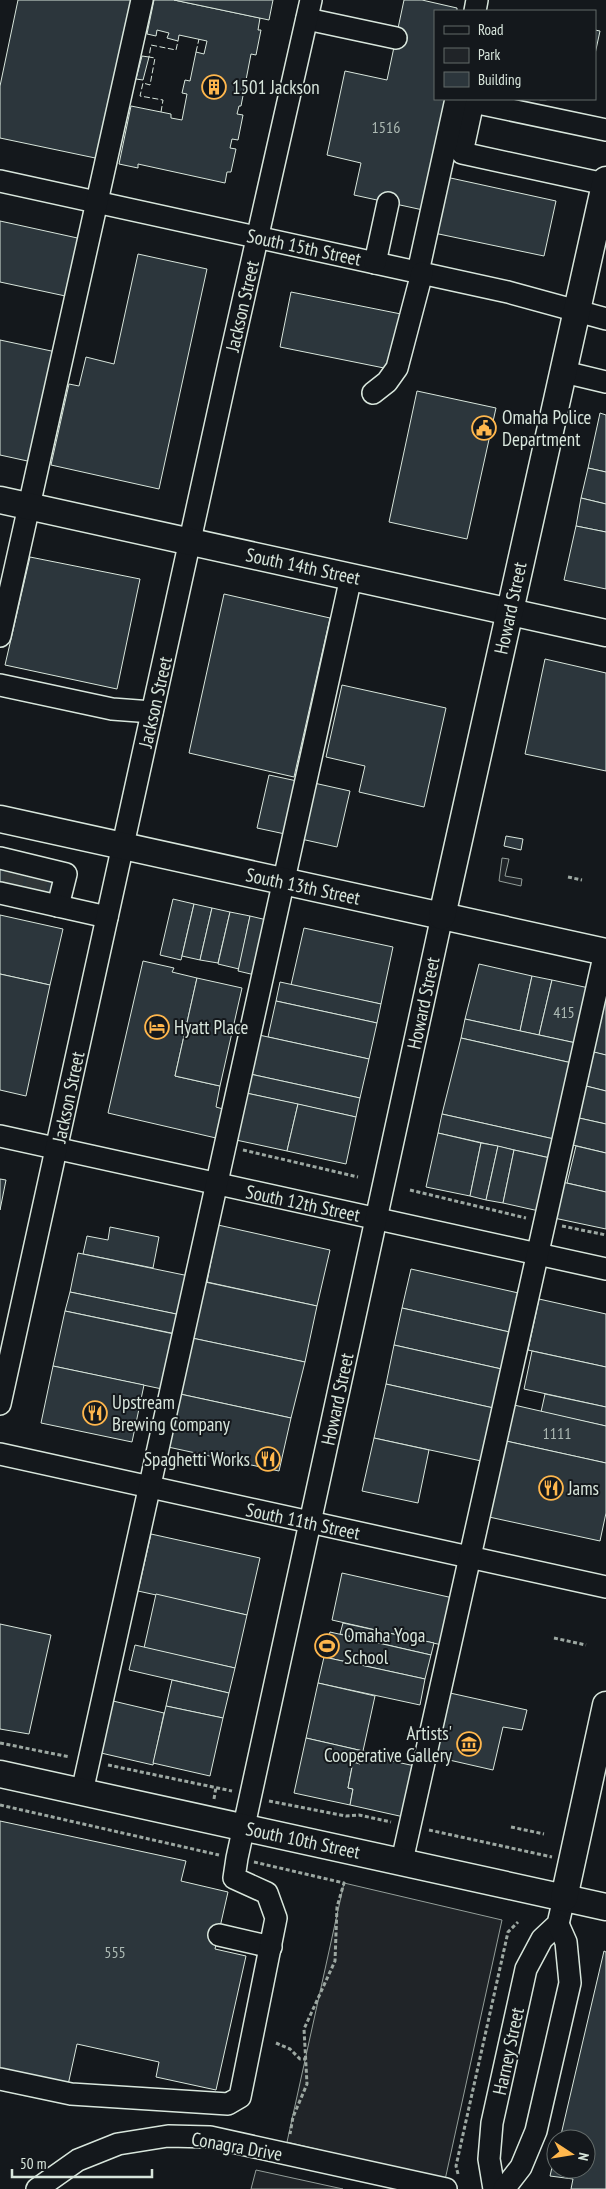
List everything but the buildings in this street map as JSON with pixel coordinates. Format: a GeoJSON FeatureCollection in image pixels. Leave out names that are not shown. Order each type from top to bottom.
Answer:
{"type":"FeatureCollection","features":[{"type":"Feature","properties":{"kind":"main road","name":"Howard Street"},"geometry":{"type":"LineString","coordinates":[[442,916],[605,192]]}},
{"type":"Feature","properties":{"kind":"main road","name":"South 14th Street"},"geometry":{"type":"LineString","coordinates":[[0,500],[606,633]]}},
{"type":"Feature","properties":{"kind":"main road","name":"South 13th Street"},"geometry":{"type":"LineString","coordinates":[[0,820],[606,952]]}},
{"type":"Feature","properties":{"kind":"main road"},"geometry":{"type":"LineString","coordinates":[[564,1898],[606,1705]]}},
{"type":"Feature","properties":{"kind":"main road","name":"South 10th Street"},"geometry":{"type":"LineString","coordinates":[[0,1774],[606,1907]]}},
{"type":"Feature","properties":{"kind":"street"},"geometry":{"type":"LineString","coordinates":[[0,636],[142,0]]}},
{"type":"Feature","properties":{"kind":"street"},"geometry":{"type":"LineString","coordinates":[[309,9],[396,38]]}},
{"type":"Feature","properties":{"kind":"street","name":"Jackson Street"},"geometry":{"type":"LineString","coordinates":[[0,1404],[309,9]]}},
{"type":"Feature","properties":{"kind":"street"},"geometry":{"type":"LineString","coordinates":[[373,393],[387,382],[397,368],[420,272],[456,100]]}},
{"type":"Feature","properties":{"kind":"street"},"geometry":{"type":"LineString","coordinates":[[605,192],[462,153],[473,102],[606,130]]}},
{"type":"Feature","properties":{"kind":"street","name":"South 15th Street"},"geometry":{"type":"LineString","coordinates":[[0,181],[420,272],[537,299],[606,318]]}},
{"type":"Feature","properties":{"kind":"street"},"geometry":{"type":"LineString","coordinates":[[375,262],[388,203]]}},
{"type":"Feature","properties":{"kind":"street"},"geometry":{"type":"LineString","coordinates":[[564,372],[606,382]]}},
{"type":"Feature","properties":{"kind":"street"},"geometry":{"type":"LineString","coordinates":[[82,1792],[351,577]]}},
{"type":"Feature","properties":{"kind":"street"},"geometry":{"type":"LineString","coordinates":[[0,685],[112,709],[152,712]]}},
{"type":"Feature","properties":{"kind":"street"},"geometry":{"type":"LineString","coordinates":[[11,864],[39,871],[66,874],[58,906]]}},
{"type":"Feature","properties":{"kind":"street"},"geometry":{"type":"LineString","coordinates":[[7,893],[107,917]]}},
{"type":"Feature","properties":{"kind":"street","name":"Howard Street"},"geometry":{"type":"LineString","coordinates":[[271,1947],[276,1918],[267,1893],[234,1878],[237,1858],[442,916]]}},
{"type":"Feature","properties":{"kind":"street"},"geometry":{"type":"LineString","coordinates":[[402,1862],[606,952]]}},
{"type":"Feature","properties":{"kind":"street","name":"South 12th Street"},"geometry":{"type":"LineString","coordinates":[[0,1136],[606,1269]]}},
{"type":"Feature","properties":{"kind":"street","name":"South 11th Street"},"geometry":{"type":"LineString","coordinates":[[0,1454],[606,1587]]}},
{"type":"Feature","properties":{"kind":"street"},"geometry":{"type":"LineString","coordinates":[[504,2189],[521,2167],[536,2131],[570,1983],[566,1942],[558,1924],[564,1898]]}},
{"type":"Feature","properties":{"kind":"street","name":"Harney Street"},"geometry":{"type":"LineString","coordinates":[[494,2189],[489,2159],[492,2123],[526,1970],[542,1940],[558,1924]]}},
{"type":"Feature","properties":{"kind":"street"},"geometry":{"type":"LineString","coordinates":[[0,2079],[70,2094],[228,2104],[240,2097],[271,1947],[219,1935]]}},
{"type":"Feature","properties":{"kind":"street","name":"Conagra Drive"},"geometry":{"type":"LineString","coordinates":[[36,2189],[78,2160],[118,2144],[168,2136],[210,2137],[453,2185]]}},
{"type":"Feature","properties":{"kind":"path"},"geometry":{"type":"LineString","coordinates":[[568,877],[582,880]]}},
{"type":"Feature","properties":{"kind":"path"},"geometry":{"type":"LineString","coordinates":[[226,1146],[358,1177]]}},
{"type":"Feature","properties":{"kind":"path"},"geometry":{"type":"LineString","coordinates":[[410,1190],[485,1210],[606,1235]]}},
{"type":"Feature","properties":{"kind":"path"},"geometry":{"type":"LineString","coordinates":[[554,1638],[586,1644]]}},
{"type":"Feature","properties":{"kind":"path"},"geometry":{"type":"LineString","coordinates":[[0,1806],[316,1875],[344,1883],[337,1907],[335,1961],[304,2029],[307,2084],[293,2117],[287,2142]]}},
{"type":"Feature","properties":{"kind":"path"},"geometry":{"type":"LineString","coordinates":[[511,1827],[544,1834]]}},
{"type":"Feature","properties":{"kind":"path"},"geometry":{"type":"LineString","coordinates":[[453,2185],[508,1932],[518,1922]]}},
{"type":"Feature","properties":{"kind":"path"},"geometry":{"type":"LineString","coordinates":[[276,2043],[290,2048],[300,2059],[306,2060]]}},
{"type":"Feature","properties":{"kind":"green space"},"geometry":{"type":"Polygon","coordinates":[[[502,858],[509,859],[505,876],[522,879],[521,886],[499,881],[502,858]]]}},
{"type":"Feature","properties":{"kind":"green space"},"geometry":{"type":"Polygon","coordinates":[[[344,1883],[502,1920],[445,2180],[287,2142],[344,1883]]]}},
{"type":"Feature","properties":{"kind":"green space"},"geometry":{"type":"Polygon","coordinates":[[[256,2170],[343,2189],[251,2189],[256,2170]]]}},
{"type":"Feature","properties":{"kind":"tunnel"},"geometry":{"type":"LineString","coordinates":[[11,892],[15,870]]}},
{"type":"Feature","properties":{"kind":"tunnel"},"geometry":{"type":"LineString","coordinates":[[34,897],[38,875]]}},
{"type":"Feature","properties":{"kind":"fence"},"geometry":{"type":"LineString","coordinates":[[196,52],[199,39]]}},
{"type":"Feature","properties":{"kind":"fence"},"geometry":{"type":"LineString","coordinates":[[161,112],[163,100],[140,96],[143,83],[150,85],[155,58],[149,57],[151,45],[176,50],[178,41]]}},
{"type":"Feature","properties":{"kind":"place","name":"1501 Jackson"},"geometry":{"type":"Point","coordinates":[214,87]}},
{"type":"Feature","properties":{"kind":"place","name":"Omaha Police Department"},"geometry":{"type":"Point","coordinates":[484,428]}},
{"type":"Feature","properties":{"kind":"place","name":"Hyatt Place"},"geometry":{"type":"Point","coordinates":[157,1027]}},
{"type":"Feature","properties":{"kind":"place","name":"Upstream Brewing Company"},"geometry":{"type":"Point","coordinates":[95,1413]}},
{"type":"Feature","properties":{"kind":"place","name":"Spaghetti Works"},"geometry":{"type":"Point","coordinates":[268,1459]}},
{"type":"Feature","properties":{"kind":"place","name":"Jams"},"geometry":{"type":"Point","coordinates":[551,1488]}},
{"type":"Feature","properties":{"kind":"place","name":"Omaha Yoga School"},"geometry":{"type":"Point","coordinates":[327,1646]}},
{"type":"Feature","properties":{"kind":"place","name":"Artists' Cooperative Gallery"},"geometry":{"type":"Point","coordinates":[469,1744]}}]}
